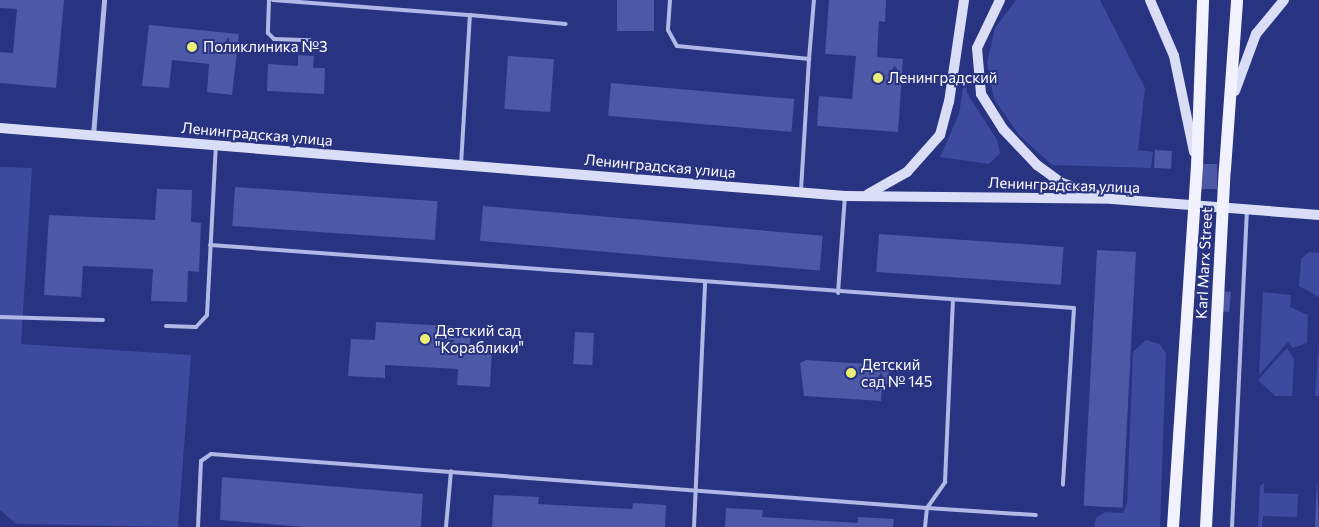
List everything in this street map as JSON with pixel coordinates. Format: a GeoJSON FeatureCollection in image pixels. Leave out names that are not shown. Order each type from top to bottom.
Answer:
{"type":"FeatureCollection","features":[{"type":"Feature","properties":{"kind":"main road"},"geometry":{"type":"LineString","coordinates":[[850,196],[877,192],[896,180],[931,148],[945,123],[964,0]]}},
{"type":"Feature","properties":{"kind":"main road"},"geometry":{"type":"LineString","coordinates":[[1000,0],[984,25],[976,64],[977,83],[987,105],[1025,154],[1062,183],[1112,199]]}},
{"type":"Feature","properties":{"kind":"main road"},"geometry":{"type":"LineString","coordinates":[[1150,0],[1174,56],[1197,166]]}},
{"type":"Feature","properties":{"kind":"main road"},"geometry":{"type":"LineString","coordinates":[[1173,527],[1197,166],[1203,0]]}},
{"type":"Feature","properties":{"kind":"main road","name":"Karl Marx Street"},"geometry":{"type":"LineString","coordinates":[[1206,527],[1225,169],[1237,0]]}},
{"type":"Feature","properties":{"kind":"main road"},"geometry":{"type":"LineString","coordinates":[[1225,169],[1235,89],[1244,60],[1264,20],[1284,0]]}},
{"type":"Feature","properties":{"kind":"main road","name":"Ленинградская улица"},"geometry":{"type":"LineString","coordinates":[[0,128],[801,193],[850,196],[1112,199],[1319,215]]}},
{"type":"Feature","properties":{"kind":"main road"},"geometry":{"type":"LineString","coordinates":[[1306,213],[1319,211]]}},
{"type":"Feature","properties":{"kind":"street"},"geometry":{"type":"LineString","coordinates":[[93,136],[104,0]]}},
{"type":"Feature","properties":{"kind":"lane"},"geometry":{"type":"LineString","coordinates":[[310,40],[274,39],[268,33],[271,0],[566,24]]}},
{"type":"Feature","properties":{"kind":"lane"},"geometry":{"type":"LineString","coordinates":[[670,0],[668,30],[677,46],[809,59]]}},
{"type":"Feature","properties":{"kind":"lane"},"geometry":{"type":"LineString","coordinates":[[801,193],[814,0]]}},
{"type":"Feature","properties":{"kind":"lane"},"geometry":{"type":"LineString","coordinates":[[461,165],[470,15]]}},
{"type":"Feature","properties":{"kind":"lane"},"geometry":{"type":"LineString","coordinates":[[166,326],[196,327],[207,315],[216,146]]}},
{"type":"Feature","properties":{"kind":"lane"},"geometry":{"type":"LineString","coordinates":[[838,293],[850,196]]}},
{"type":"Feature","properties":{"kind":"lane"},"geometry":{"type":"LineString","coordinates":[[1232,527],[1247,210]]}},
{"type":"Feature","properties":{"kind":"lane"},"geometry":{"type":"LineString","coordinates":[[210,245],[954,302],[1074,308],[1063,485]]}},
{"type":"Feature","properties":{"kind":"lane"},"geometry":{"type":"LineString","coordinates":[[694,527],[704,283]]}},
{"type":"Feature","properties":{"kind":"lane"},"geometry":{"type":"LineString","coordinates":[[925,527],[927,508],[945,482],[954,302]]}},
{"type":"Feature","properties":{"kind":"lane"},"geometry":{"type":"LineString","coordinates":[[0,317],[103,320]]}},
{"type":"Feature","properties":{"kind":"lane"},"geometry":{"type":"LineString","coordinates":[[198,527],[201,461],[207,454],[1036,515]]}},
{"type":"Feature","properties":{"kind":"lane"},"geometry":{"type":"LineString","coordinates":[[446,527],[450,471]]}},
{"type":"Feature","properties":{"kind":"shaded area"},"geometry":{"type":"Polygon","coordinates":[[[1016,0],[1100,0],[1145,88],[1138,150],[1153,152],[1151,168],[1052,165],[1019,135],[994,99],[987,63],[995,28],[1016,0]]]}},
{"type":"Feature","properties":{"kind":"shaded area"},"geometry":{"type":"Polygon","coordinates":[[[965,75],[967,93],[997,140],[1000,153],[989,164],[940,157],[959,114],[965,75]]]}},
{"type":"Feature","properties":{"kind":"shaded area"},"geometry":{"type":"Polygon","coordinates":[[[0,167],[32,168],[21,344],[191,355],[178,527],[16,524],[0,510],[0,167]]]}},
{"type":"Feature","properties":{"kind":"shaded area"},"geometry":{"type":"Polygon","coordinates":[[[1309,252],[1319,253],[1319,297],[1299,286],[1301,259],[1309,252]]]}},
{"type":"Feature","properties":{"kind":"shaded area"},"geometry":{"type":"Polygon","coordinates":[[[1263,292],[1291,295],[1290,307],[1308,315],[1307,343],[1293,348],[1288,342],[1259,375],[1263,292]]]}},
{"type":"Feature","properties":{"kind":"shaded area"},"geometry":{"type":"Polygon","coordinates":[[[1146,340],[1159,344],[1166,353],[1160,527],[1094,527],[1096,518],[1105,512],[1123,513],[1127,504],[1133,352],[1146,340]]]}},
{"type":"Feature","properties":{"kind":"shaded area"},"geometry":{"type":"Polygon","coordinates":[[[1319,342],[1319,396],[1315,396],[1319,342]]]}},
{"type":"Feature","properties":{"kind":"shaded area"},"geometry":{"type":"Polygon","coordinates":[[[1287,348],[1294,359],[1292,396],[1275,396],[1258,380],[1287,348]]]}},
{"type":"Feature","properties":{"kind":"shaded area"},"geometry":{"type":"Polygon","coordinates":[[[1264,483],[1264,493],[1298,494],[1297,517],[1263,516],[1262,527],[1258,527],[1260,486],[1264,483]]]}},
{"type":"Feature","properties":{"kind":"building"},"geometry":{"type":"Polygon","coordinates":[[[0,0],[64,0],[56,88],[0,83],[0,52],[13,53],[17,9],[0,8],[0,0]]]}},
{"type":"Feature","properties":{"kind":"building"},"geometry":{"type":"Polygon","coordinates":[[[617,0],[654,0],[654,31],[617,31],[617,0]]]}},
{"type":"Feature","properties":{"kind":"building"},"geometry":{"type":"Polygon","coordinates":[[[829,0],[886,0],[885,22],[879,21],[877,57],[903,59],[898,132],[817,126],[819,96],[852,99],[856,56],[825,54],[829,0]]]}},
{"type":"Feature","properties":{"kind":"building","name":"Поликлиника №3"},"geometry":{"type":"Polygon","coordinates":[[[149,25],[239,34],[232,95],[207,92],[209,64],[172,60],[169,88],[142,86],[149,25]]]}},
{"type":"Feature","properties":{"kind":"building"},"geometry":{"type":"Polygon","coordinates":[[[298,55],[314,56],[313,68],[325,68],[324,94],[267,91],[268,64],[298,66],[298,55]]]}},
{"type":"Feature","properties":{"kind":"building"},"geometry":{"type":"Polygon","coordinates":[[[508,56],[554,59],[550,112],[504,109],[508,56]]]}},
{"type":"Feature","properties":{"kind":"building"},"geometry":{"type":"Polygon","coordinates":[[[611,83],[794,99],[791,132],[608,116],[611,83]]]}},
{"type":"Feature","properties":{"kind":"building"},"geometry":{"type":"Polygon","coordinates":[[[1155,150],[1172,151],[1171,169],[1154,168],[1155,150]]]}},
{"type":"Feature","properties":{"kind":"building"},"geometry":{"type":"Polygon","coordinates":[[[1200,164],[1217,164],[1217,189],[1200,189],[1200,164]]]}},
{"type":"Feature","properties":{"kind":"building"},"geometry":{"type":"Polygon","coordinates":[[[235,187],[438,201],[435,240],[232,226],[235,187]]]}},
{"type":"Feature","properties":{"kind":"building"},"geometry":{"type":"Polygon","coordinates":[[[157,189],[192,190],[191,222],[201,223],[199,272],[188,271],[187,302],[151,301],[153,269],[83,266],[81,297],[44,295],[49,215],[155,220],[157,189]]]}},
{"type":"Feature","properties":{"kind":"building"},"geometry":{"type":"Polygon","coordinates":[[[483,206],[823,236],[820,271],[480,241],[483,206]]]}},
{"type":"Feature","properties":{"kind":"building"},"geometry":{"type":"Polygon","coordinates":[[[879,234],[1064,247],[1061,285],[876,272],[879,234]]]}},
{"type":"Feature","properties":{"kind":"building"},"geometry":{"type":"Polygon","coordinates":[[[1097,250],[1136,252],[1123,508],[1084,506],[1097,250]]]}},
{"type":"Feature","properties":{"kind":"building"},"geometry":{"type":"Polygon","coordinates":[[[1220,291],[1231,292],[1229,312],[1218,311],[1220,291]]]}},
{"type":"Feature","properties":{"kind":"building"},"geometry":{"type":"Polygon","coordinates":[[[376,322],[471,327],[470,345],[492,347],[490,387],[457,385],[458,369],[385,365],[385,378],[348,376],[351,339],[375,340],[376,322]]]}},
{"type":"Feature","properties":{"kind":"building"},"geometry":{"type":"Polygon","coordinates":[[[575,332],[594,333],[592,365],[573,364],[575,332]]]}},
{"type":"Feature","properties":{"kind":"building"},"geometry":{"type":"Polygon","coordinates":[[[806,360],[883,365],[889,368],[888,384],[882,383],[881,401],[804,396],[800,363],[806,360]]]}},
{"type":"Feature","properties":{"kind":"building"},"geometry":{"type":"Polygon","coordinates":[[[222,477],[423,494],[421,527],[305,527],[220,520],[222,477]]]}},
{"type":"Feature","properties":{"kind":"building"},"geometry":{"type":"Polygon","coordinates":[[[1317,479],[1319,527],[1315,527],[1317,479]]]}},
{"type":"Feature","properties":{"kind":"building"},"geometry":{"type":"Polygon","coordinates":[[[494,495],[539,497],[538,504],[632,509],[633,503],[666,505],[665,527],[492,527],[494,495]]]}},
{"type":"Feature","properties":{"kind":"building"},"geometry":{"type":"Polygon","coordinates":[[[726,508],[763,510],[762,517],[858,523],[858,517],[894,519],[893,527],[725,527],[726,508]]]}},
{"type":"Feature","properties":{"kind":"place","name":"Поликлиника №3"},"geometry":{"type":"Point","coordinates":[192,47]}},
{"type":"Feature","properties":{"kind":"place","name":"Ленинградский"},"geometry":{"type":"Point","coordinates":[878,78]}},
{"type":"Feature","properties":{"kind":"place","name":"Детский сад \"Кораблики\""},"geometry":{"type":"Point","coordinates":[425,339]}},
{"type":"Feature","properties":{"kind":"place","name":"Детский сад № 145"},"geometry":{"type":"Point","coordinates":[851,373]}}]}
